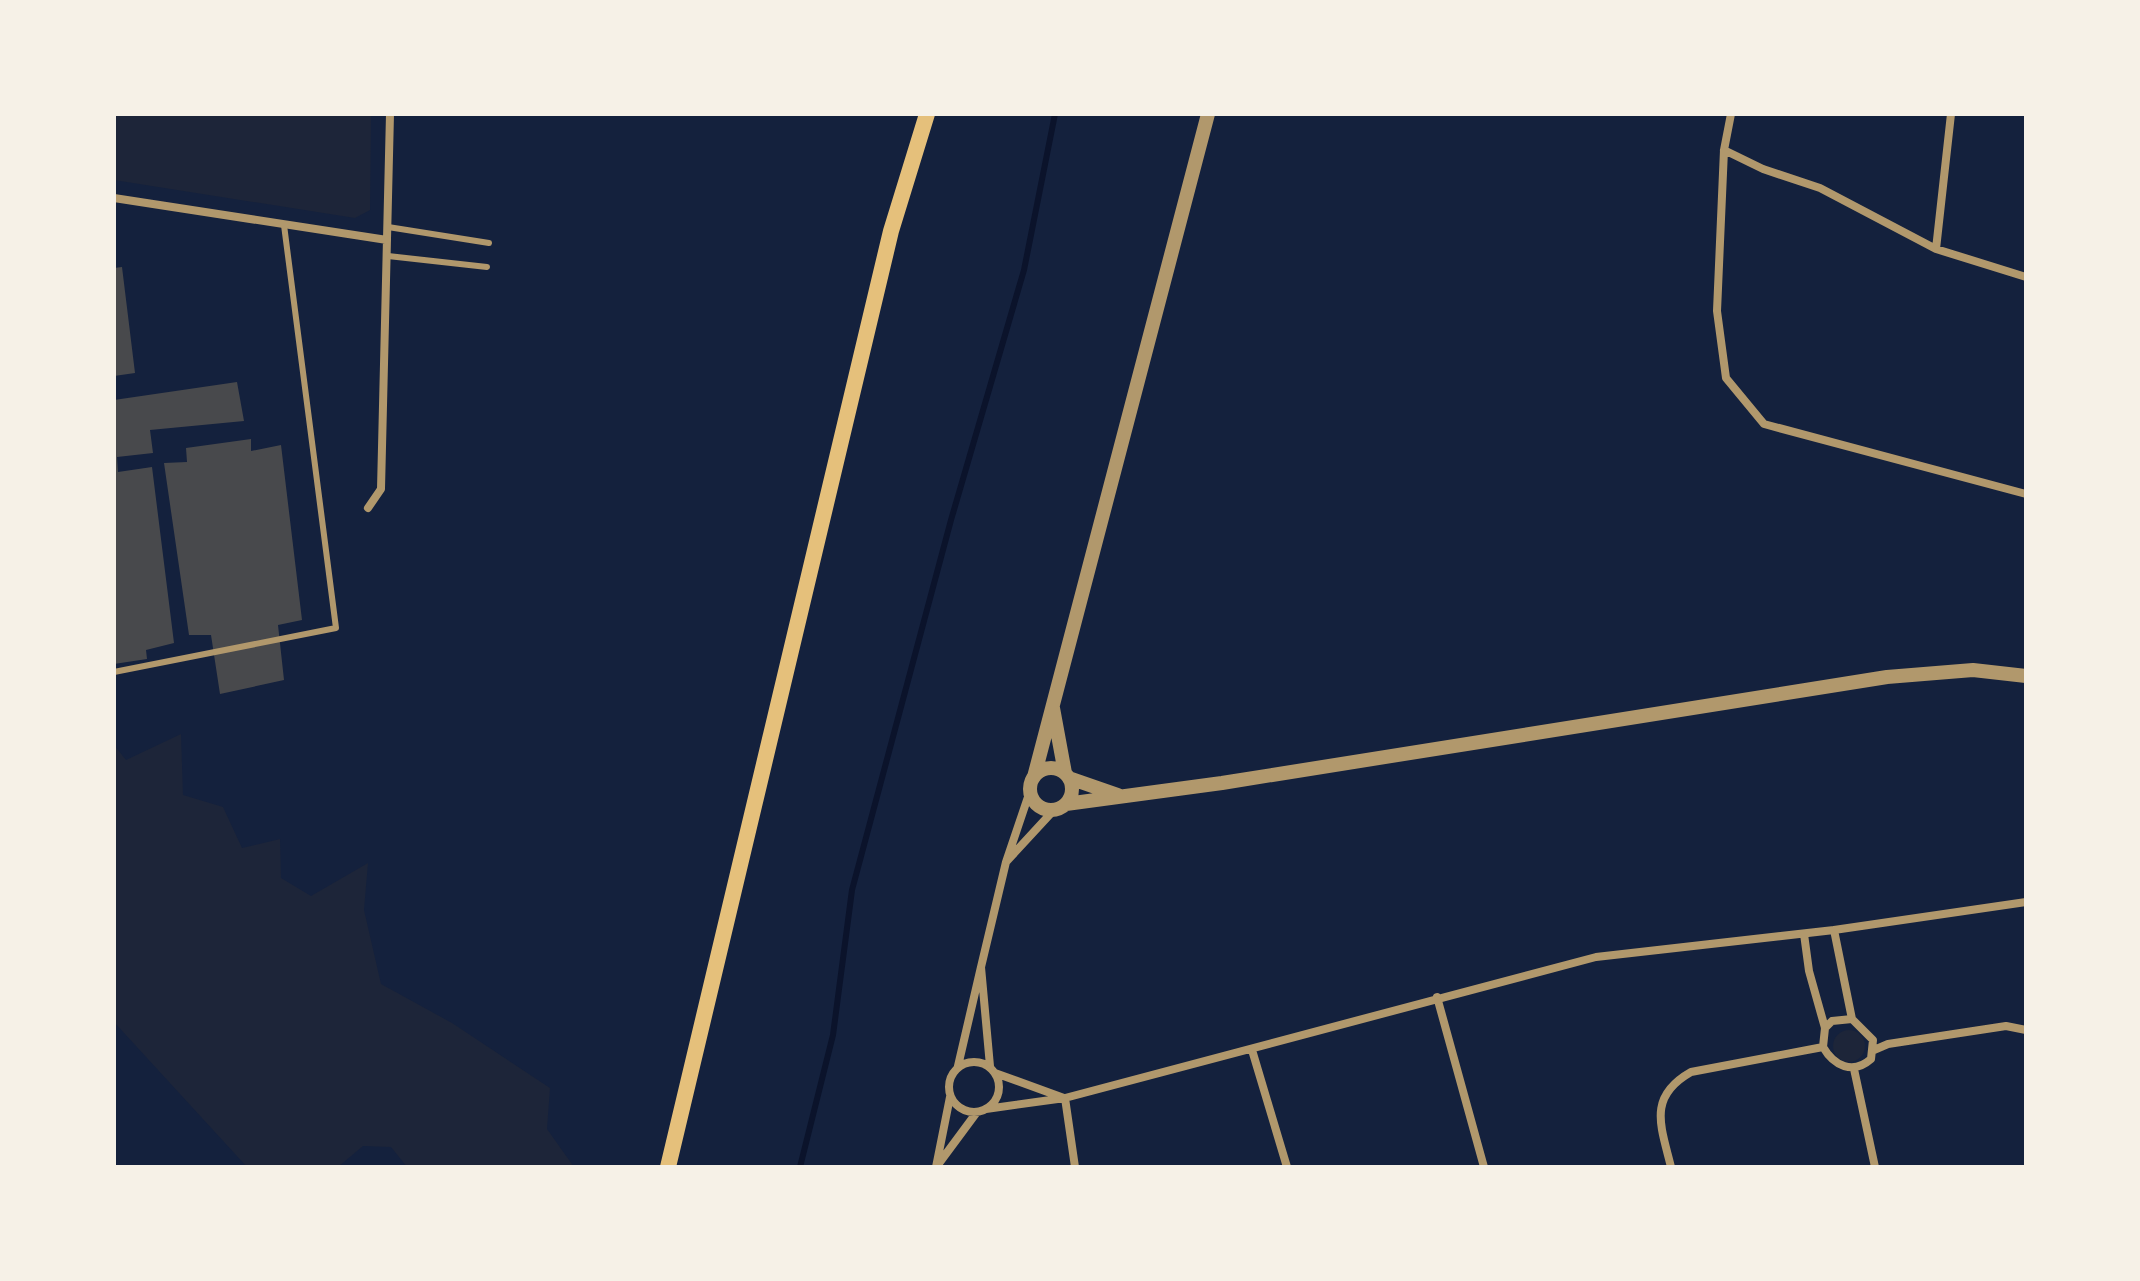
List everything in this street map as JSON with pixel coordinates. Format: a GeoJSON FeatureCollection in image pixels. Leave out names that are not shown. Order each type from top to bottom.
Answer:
{"type":"FeatureCollection","features":[{"type":"Feature","properties":{"kind":"main road"},"geometry":{"type":"LineString","coordinates":[[668,1167],[888,245],[927,114]]}},
{"type":"Feature","properties":{"kind":"street"},"geometry":{"type":"LineString","coordinates":[[368,508],[381,489],[390,114]]}},
{"type":"Feature","properties":{"kind":"street"},"geometry":{"type":"LineString","coordinates":[[936,1167],[950,1096],[949,1080],[958,1066],[1006,862],[1032,784],[1208,114]]}},
{"type":"Feature","properties":{"kind":"street"},"geometry":{"type":"LineString","coordinates":[[1731,114],[1724,150],[1717,311],[1726,378],[1764,424],[2026,494]]}},
{"type":"Feature","properties":{"kind":"street"},"geometry":{"type":"LineString","coordinates":[[1936,249],[1951,114]]}},
{"type":"Feature","properties":{"kind":"street"},"geometry":{"type":"LineString","coordinates":[[1724,150],[1763,169],[1820,188],[1936,249],[2026,277]]}},
{"type":"Feature","properties":{"kind":"street"},"geometry":{"type":"LineString","coordinates":[[114,198],[387,240]]}},
{"type":"Feature","properties":{"kind":"street"},"geometry":{"type":"LineString","coordinates":[[1032,784],[1041,807],[1060,807],[1887,677],[1973,670],[2026,676]]}},
{"type":"Feature","properties":{"kind":"street"},"geometry":{"type":"LineString","coordinates":[[1006,862],[1072,792],[1052,704]]}},
{"type":"Feature","properties":{"kind":"street"},"geometry":{"type":"LineString","coordinates":[[1032,784],[1052,768],[1122,797]]}},
{"type":"Feature","properties":{"kind":"street"},"geometry":{"type":"LineString","coordinates":[[950,1096],[961,1109],[982,1111],[1065,1098],[1596,957],[1804,934],[2026,902]]}},
{"type":"Feature","properties":{"kind":"street"},"geometry":{"type":"LineString","coordinates":[[1834,930],[1852,1019]]}},
{"type":"Feature","properties":{"kind":"street"},"geometry":{"type":"LineString","coordinates":[[1804,934],[1809,971],[1825,1028],[1823,1047]]}},
{"type":"Feature","properties":{"kind":"street"},"geometry":{"type":"LineString","coordinates":[[936,1167],[997,1097],[999,1084],[992,1070],[981,967]]}},
{"type":"Feature","properties":{"kind":"street"},"geometry":{"type":"LineString","coordinates":[[1437,997],[1484,1167]]}},
{"type":"Feature","properties":{"kind":"street"},"geometry":{"type":"LineString","coordinates":[[1823,1047],[1844,1068],[1854,1069],[1871,1059],[1874,1050],[1868,1031],[1852,1019],[1842,1018],[1825,1028]]}},
{"type":"Feature","properties":{"kind":"street"},"geometry":{"type":"LineString","coordinates":[[1874,1050],[1888,1044],[2006,1026],[2026,1030]]}},
{"type":"Feature","properties":{"kind":"street"},"geometry":{"type":"LineString","coordinates":[[1671,1167],[1660,1123],[1663,1094],[1691,1072],[1823,1047]]}},
{"type":"Feature","properties":{"kind":"street"},"geometry":{"type":"LineString","coordinates":[[1252,1050],[1287,1167]]}},
{"type":"Feature","properties":{"kind":"street"},"geometry":{"type":"LineString","coordinates":[[958,1066],[974,1061],[1065,1098]]}},
{"type":"Feature","properties":{"kind":"street"},"geometry":{"type":"LineString","coordinates":[[1854,1069],[1875,1167]]}},
{"type":"Feature","properties":{"kind":"street"},"geometry":{"type":"LineString","coordinates":[[1065,1098],[1075,1167]]}},
{"type":"Feature","properties":{"kind":"lane"},"geometry":{"type":"LineString","coordinates":[[114,672],[336,628],[284,225]]}},
{"type":"Feature","properties":{"kind":"lane"},"geometry":{"type":"LineString","coordinates":[[388,227],[489,243]]}},
{"type":"Feature","properties":{"kind":"lane"},"geometry":{"type":"LineString","coordinates":[[388,256],[487,267]]}},
{"type":"Feature","properties":{"kind":"shaded area"},"geometry":{"type":"Polygon","coordinates":[[[114,114],[371,114],[370,210],[355,218],[114,180],[114,114]]]}},
{"type":"Feature","properties":{"kind":"shaded area"},"geometry":{"type":"Polygon","coordinates":[[[181,734],[183,795],[223,807],[242,848],[280,839],[281,878],[311,896],[368,863],[364,910],[381,984],[452,1023],[550,1088],[547,1129],[574,1167],[407,1167],[391,1147],[363,1146],[338,1167],[247,1167],[114,1022],[114,745],[126,760],[181,734]]]}},
{"type":"Feature","properties":{"kind":"shaded area"},"geometry":{"type":"Polygon","coordinates":[[[1849,1030],[1860,1035],[1865,1046],[1860,1057],[1849,1062],[1838,1057],[1833,1046],[1838,1035],[1849,1030]]]}},
{"type":"Feature","properties":{"kind":"building"},"geometry":{"type":"Polygon","coordinates":[[[122,267],[135,373],[114,376],[114,268],[122,267]]]}},
{"type":"Feature","properties":{"kind":"building"},"geometry":{"type":"Polygon","coordinates":[[[237,382],[244,421],[150,430],[153,453],[117,457],[118,472],[152,467],[174,643],[146,650],[147,659],[114,664],[114,400],[237,382]]]}},
{"type":"Feature","properties":{"kind":"building"},"geometry":{"type":"Polygon","coordinates":[[[251,439],[251,451],[281,445],[302,620],[278,625],[284,680],[220,694],[211,635],[189,635],[164,463],[187,462],[186,448],[251,439]]]}},
{"type":"Feature","properties":{"kind":"waterway"},"geometry":{"type":"LineString","coordinates":[[800,1167],[833,1035],[852,890],[951,520],[1024,270],[1055,114]]}}]}
